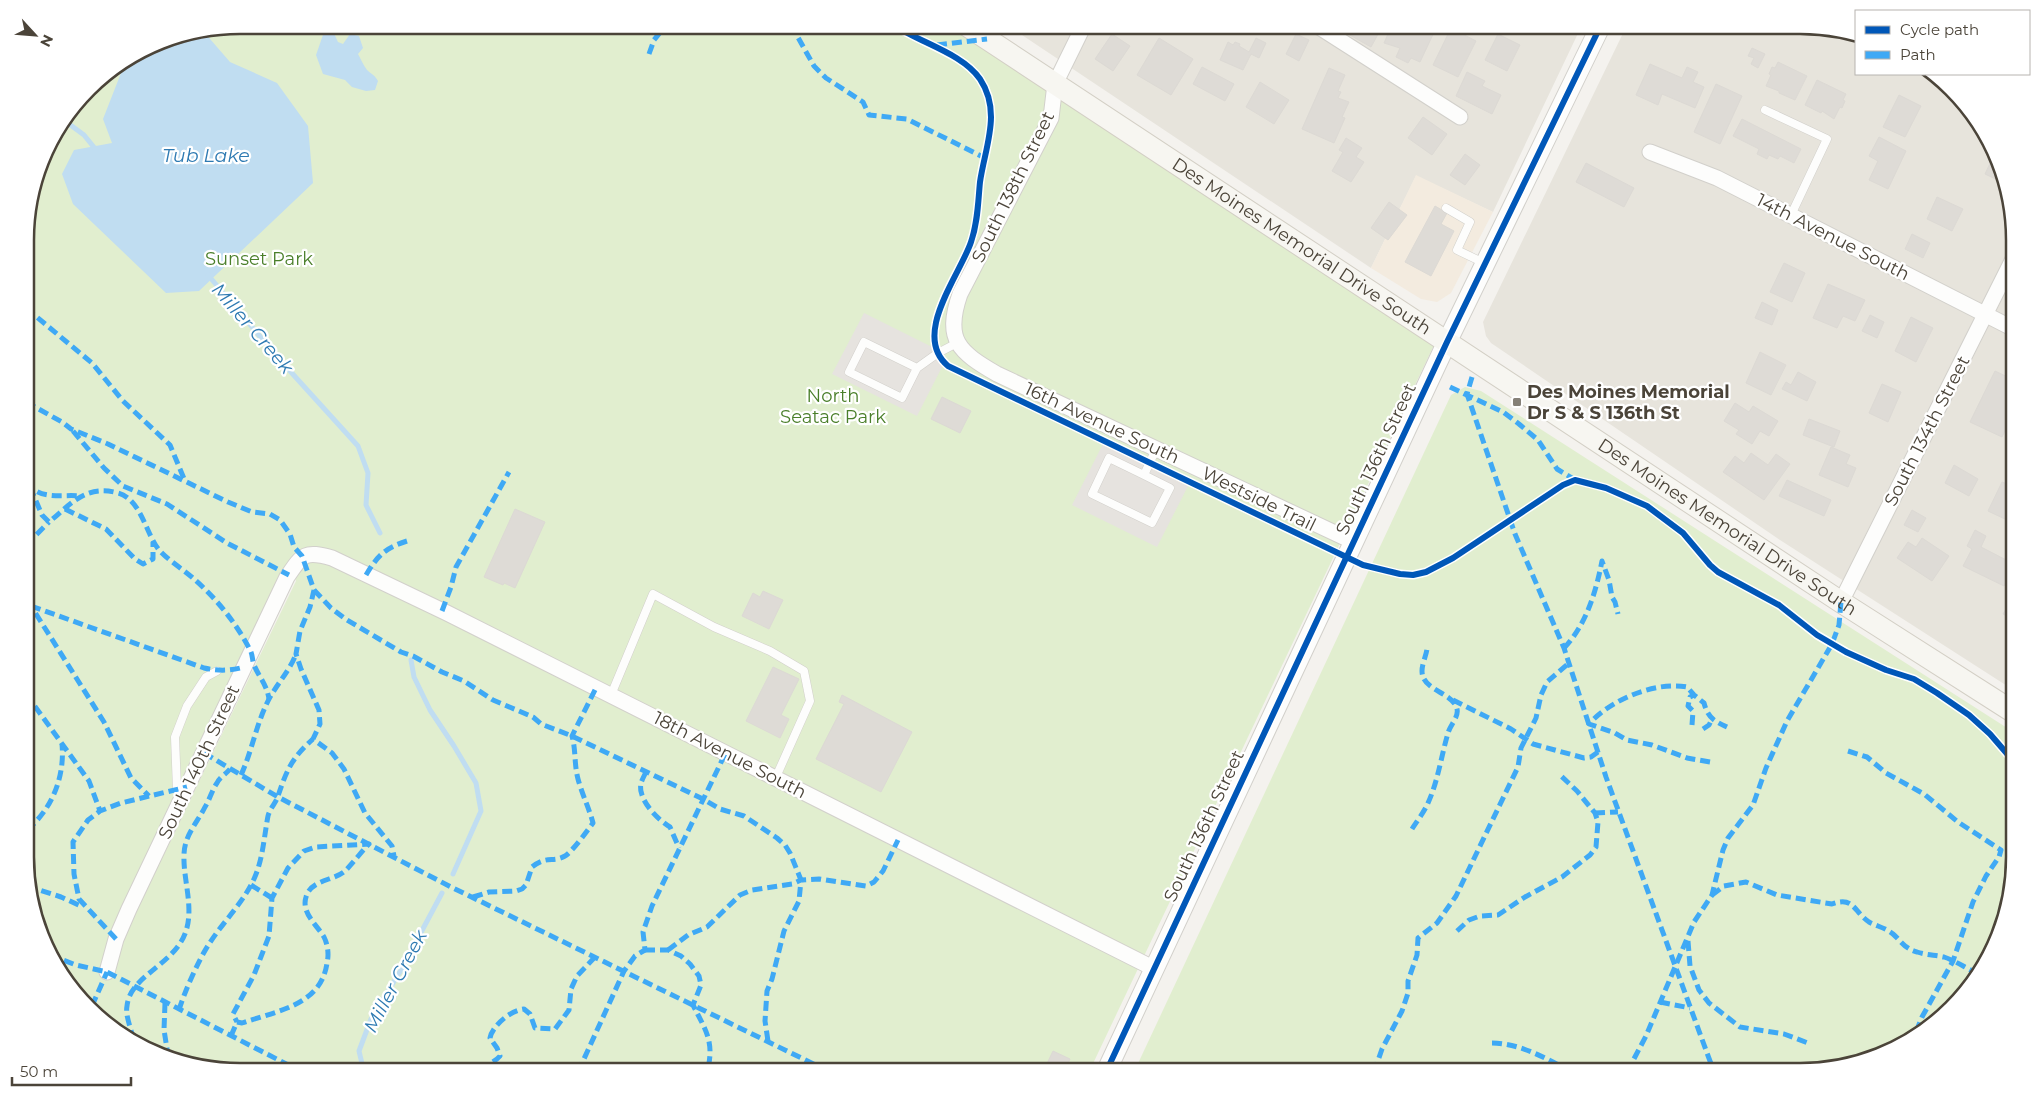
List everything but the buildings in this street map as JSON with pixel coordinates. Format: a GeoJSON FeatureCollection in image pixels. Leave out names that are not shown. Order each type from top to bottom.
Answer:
{"type":"FeatureCollection","features":[{"type":"Feature","properties":{"kind":"main road","name":"Des Moines Memorial Drive South"},"geometry":{"type":"LineString","coordinates":[[980,34],[1841,602],[2006,707]]}},
{"type":"Feature","properties":{"kind":"street","name":"South 138th Street"},"geometry":{"type":"LineString","coordinates":[[959,346],[953,320],[958,300],[1051,118],[1055,84],[1080,34]]}},
{"type":"Feature","properties":{"kind":"street"},"geometry":{"type":"LineString","coordinates":[[1330,34],[1460,117]]}},
{"type":"Feature","properties":{"kind":"street","name":"South 136th Street"},"geometry":{"type":"LineString","coordinates":[[1110,1063],[1447,342],[1597,34]]}},
{"type":"Feature","properties":{"kind":"street","name":"14th Avenue South"},"geometry":{"type":"LineString","coordinates":[[1650,152],[1717,178],[2006,325]]}},
{"type":"Feature","properties":{"kind":"street","name":"South 134th Street"},"geometry":{"type":"LineString","coordinates":[[1841,602],[2006,273]]}},
{"type":"Feature","properties":{"kind":"street","name":"16th Avenue South"},"geometry":{"type":"LineString","coordinates":[[959,346],[997,374],[1354,542]]}},
{"type":"Feature","properties":{"kind":"street","name":"18th Avenue South"},"geometry":{"type":"LineString","coordinates":[[302,556],[311,553],[332,558],[776,777],[1155,969]]}},
{"type":"Feature","properties":{"kind":"street","name":"South 140th Street"},"geometry":{"type":"LineString","coordinates":[[107,972],[116,938],[129,909],[287,577],[302,556]]}},
{"type":"Feature","properties":{"kind":"lane"},"geometry":{"type":"LineString","coordinates":[[1765,110],[1827,139],[1791,215]]}},
{"type":"Feature","properties":{"kind":"lane"},"geometry":{"type":"LineString","coordinates":[[1446,208],[1470,222],[1457,250],[1486,264]]}},
{"type":"Feature","properties":{"kind":"lane"},"geometry":{"type":"LineString","coordinates":[[917,368],[864,342],[849,372],[902,398],[917,368],[938,353],[959,346]]}},
{"type":"Feature","properties":{"kind":"lane"},"geometry":{"type":"LineString","coordinates":[[1144,475],[1156,449]]}},
{"type":"Feature","properties":{"kind":"lane"},"geometry":{"type":"LineString","coordinates":[[1110,458],[1144,475],[1170,488],[1152,524],[1092,494],[1110,458]]}},
{"type":"Feature","properties":{"kind":"lane"},"geometry":{"type":"LineString","coordinates":[[611,696],[653,594],[714,627],[770,651],[804,671],[810,701],[776,777]]}},
{"type":"Feature","properties":{"kind":"lane"},"geometry":{"type":"LineString","coordinates":[[177,789],[175,737],[187,706],[206,677],[217,671]]}},
{"type":"Feature","properties":{"kind":"shaded area"},"geometry":{"type":"Polygon","coordinates":[[[1020,34],[1578,34],[1493,212],[1416,176],[1371,268],[1020,34]]]}},
{"type":"Feature","properties":{"kind":"shaded area"},"geometry":{"type":"Polygon","coordinates":[[[1623,34],[1814,34],[1855,41],[1855,75],[1925,75],[1946,94],[1964,114],[1979,137],[1991,161],[1999,186],[2006,226],[2006,685],[1780,540],[1491,343],[1486,336],[1483,322],[1623,34]]]}},
{"type":"Feature","properties":{"kind":"shaded area"},"geometry":{"type":"Polygon","coordinates":[[[1416,175],[1493,212],[1451,293],[1437,302],[1421,299],[1371,268],[1416,175]]]}},
{"type":"Feature","properties":{"kind":"shaded area"},"geometry":{"type":"Polygon","coordinates":[[[864,313],[932,347],[942,367],[917,416],[832,374],[864,313]]]}},
{"type":"Feature","properties":{"kind":"shaded area"},"geometry":{"type":"Polygon","coordinates":[[[1103,444],[1188,486],[1157,547],[1072,505],[1103,444]]]}},
{"type":"Feature","properties":{"kind":"green space","name":"North Seatac Park"},"geometry":{"type":"Polygon","coordinates":[[[226,34],[961,34],[1435,343],[1093,1063],[226,1063],[186,1056],[161,1048],[125,1029],[94,1003],[76,983],[61,960],[49,936],[38,898],[34,871],[34,226],[41,186],[49,161],[68,125],[94,94],[114,76],[137,61],[161,49],[199,38],[226,34]],[[286,565],[153,848],[164,854],[296,581],[292,568],[286,565]]]}},
{"type":"Feature","properties":{"kind":"green space"},"geometry":{"type":"Polygon","coordinates":[[[1465,387],[1481,391],[2006,727],[2006,871],[1999,911],[1991,936],[1972,972],[1946,1003],[1926,1021],[1903,1036],[1879,1048],[1841,1059],[1814,1063],[1138,1063],[1451,395],[1465,387]]]}},
{"type":"Feature","properties":{"kind":"water"},"geometry":{"type":"Polygon","coordinates":[[[323,34],[334,34],[338,42],[343,44],[350,34],[359,36],[363,48],[358,54],[364,66],[378,81],[375,90],[366,91],[352,87],[345,80],[323,74],[316,55],[323,34]]]}},
{"type":"Feature","properties":{"kind":"water","name":"Tub Lake"},"geometry":{"type":"Polygon","coordinates":[[[208,37],[230,62],[277,83],[308,126],[313,183],[199,291],[166,293],[73,204],[62,174],[74,150],[112,143],[103,119],[121,73],[133,63],[161,49],[208,37]]]}},
{"type":"Feature","properties":{"kind":"waterway","name":"Miller Creek"},"geometry":{"type":"LineString","coordinates":[[69,124],[84,135],[97,151]]}},
{"type":"Feature","properties":{"kind":"waterway","name":"Miller Creek"},"geometry":{"type":"LineString","coordinates":[[208,275],[280,360],[358,446],[368,473],[366,505],[380,533]]}},
{"type":"Feature","properties":{"kind":"waterway","name":"Miller Creek"},"geometry":{"type":"LineString","coordinates":[[411,660],[414,677],[430,710],[476,783],[481,811],[453,874]]}},
{"type":"Feature","properties":{"kind":"waterway","name":"Miller Creek"},"geometry":{"type":"LineString","coordinates":[[362,1063],[359,1051],[371,1019],[401,970],[442,893]]}},
{"type":"Feature","properties":{"kind":"marked path"},"geometry":{"type":"LineString","coordinates":[[649,54],[654,40],[659,34]]}},
{"type":"Feature","properties":{"kind":"marked path"},"geometry":{"type":"LineString","coordinates":[[796,34],[814,66],[826,78],[863,102],[869,115],[907,119],[985,158]]}},
{"type":"Feature","properties":{"kind":"marked path"},"geometry":{"type":"LineString","coordinates":[[937,45],[987,39]]}},
{"type":"Feature","properties":{"kind":"marked path"},"geometry":{"type":"LineString","coordinates":[[34,315],[92,363],[123,401],[170,445],[185,481]]}},
{"type":"Feature","properties":{"kind":"marked path"},"geometry":{"type":"LineString","coordinates":[[1472,377],[1467,394],[1515,534],[1564,648],[1606,777],[1711,1063]]}},
{"type":"Feature","properties":{"kind":"marked path"},"geometry":{"type":"LineString","coordinates":[[1450,387],[1503,412],[1538,440],[1557,469],[1575,480]]}},
{"type":"Feature","properties":{"kind":"marked path"},"geometry":{"type":"LineString","coordinates":[[34,406],[71,429],[108,444],[228,502],[252,512],[270,514],[280,520],[290,534],[294,547],[302,556],[314,590],[310,607],[300,631],[296,654],[319,710],[320,724],[313,739],[332,753],[344,769],[365,813],[392,846],[394,856]]}},
{"type":"Feature","properties":{"kind":"marked path"},"geometry":{"type":"LineString","coordinates":[[73,431],[104,468],[123,486],[167,504],[227,543],[289,575]]}},
{"type":"Feature","properties":{"kind":"marked path"},"geometry":{"type":"LineString","coordinates":[[442,611],[456,567],[509,472]]}},
{"type":"Feature","properties":{"kind":"marked path"},"geometry":{"type":"LineString","coordinates":[[34,489],[51,495],[81,496]]}},
{"type":"Feature","properties":{"kind":"marked path"},"geometry":{"type":"LineString","coordinates":[[34,496],[42,515],[49,522],[80,497],[88,493],[97,491],[118,493],[132,502],[138,509],[159,550],[202,586],[232,621],[251,652],[254,665],[265,685],[269,699]]}},
{"type":"Feature","properties":{"kind":"marked path"},"geometry":{"type":"LineString","coordinates":[[65,509],[106,529],[135,559],[143,564],[153,559],[153,542]]}},
{"type":"Feature","properties":{"kind":"marked path"},"geometry":{"type":"LineString","coordinates":[[34,537],[49,522]]}},
{"type":"Feature","properties":{"kind":"marked path"},"geometry":{"type":"LineString","coordinates":[[366,575],[374,562],[383,553],[393,546],[407,541]]}},
{"type":"Feature","properties":{"kind":"marked path"},"geometry":{"type":"LineString","coordinates":[[1564,648],[1572,639],[1589,608],[1602,561],[1618,614]]}},
{"type":"Feature","properties":{"kind":"marked path"},"geometry":{"type":"LineString","coordinates":[[314,590],[331,608],[347,620],[401,652],[464,681],[493,700],[533,717],[541,724],[572,736],[720,809],[744,816],[785,845],[801,880],[799,901],[784,931],[772,979],[767,991],[765,1021],[768,1041]]}},
{"type":"Feature","properties":{"kind":"marked path"},"geometry":{"type":"LineString","coordinates":[[1632,1063],[1646,1036],[1694,922],[1712,895],[1723,850],[1728,838],[1753,805],[1766,768],[1787,721],[1832,644],[1839,625],[1841,602]]}},
{"type":"Feature","properties":{"kind":"marked path"},"geometry":{"type":"LineString","coordinates":[[34,607],[204,668],[224,670],[244,667]]}},
{"type":"Feature","properties":{"kind":"marked path"},"geometry":{"type":"LineString","coordinates":[[34,611],[104,722],[131,778],[149,796]]}},
{"type":"Feature","properties":{"kind":"marked path"},"geometry":{"type":"LineString","coordinates":[[1412,829],[1425,810],[1431,795],[1448,733],[1457,712],[1454,703],[1423,678],[1422,668],[1427,649]]}},
{"type":"Feature","properties":{"kind":"marked path"},"geometry":{"type":"LineString","coordinates":[[241,775],[264,710],[296,654]]}},
{"type":"Feature","properties":{"kind":"marked path"},"geometry":{"type":"LineString","coordinates":[[1377,1063],[1382,1049],[1402,1011],[1408,993],[1408,981],[1417,955],[1418,938],[1437,923],[1456,896],[1518,767],[1521,748],[1536,718],[1541,695],[1547,682],[1569,663]]}},
{"type":"Feature","properties":{"kind":"marked path"},"geometry":{"type":"LineString","coordinates":[[1710,762],[1687,758],[1652,745],[1627,740],[1615,733],[1589,724],[1609,707],[1634,694],[1661,687],[1674,686],[1687,687],[1704,703],[1707,712],[1712,718],[1727,727]]}},
{"type":"Feature","properties":{"kind":"marked path"},"geometry":{"type":"LineString","coordinates":[[473,897],[489,892],[522,889],[526,885],[532,867],[542,861],[561,858],[568,854],[593,823],[578,779],[572,736],[596,688]]}},
{"type":"Feature","properties":{"kind":"marked path"},"geometry":{"type":"LineString","coordinates":[[1692,725],[1693,711],[1688,706],[1690,697],[1694,695]]}},
{"type":"Feature","properties":{"kind":"marked path"},"geometry":{"type":"LineString","coordinates":[[1453,700],[1511,729],[1533,744],[1584,758],[1591,757],[1598,752]]}},
{"type":"Feature","properties":{"kind":"marked path"},"geometry":{"type":"LineString","coordinates":[[34,705],[89,781],[100,811]]}},
{"type":"Feature","properties":{"kind":"marked path"},"geometry":{"type":"LineString","coordinates":[[1703,729],[1709,725],[1712,719]]}},
{"type":"Feature","properties":{"kind":"marked path"},"geometry":{"type":"LineString","coordinates":[[179,1010],[192,976],[205,950],[254,879],[261,856],[269,813],[277,799],[291,764],[313,739]]}},
{"type":"Feature","properties":{"kind":"marked path"},"geometry":{"type":"LineString","coordinates":[[34,824],[55,792],[61,768],[62,744]]}},
{"type":"Feature","properties":{"kind":"marked path"},"geometry":{"type":"LineString","coordinates":[[1848,751],[1867,757],[1886,773],[1924,794],[1958,822],[2001,850],[1999,857],[1986,876],[1973,902],[1953,961],[1918,1027]]}},
{"type":"Feature","properties":{"kind":"marked path"},"geometry":{"type":"LineString","coordinates":[[582,1063],[624,971],[635,956],[645,950],[643,932],[652,906],[726,752]]}},
{"type":"Feature","properties":{"kind":"marked path"},"geometry":{"type":"LineString","coordinates":[[204,753],[278,797],[451,887],[812,1063]]}},
{"type":"Feature","properties":{"kind":"marked path"},"geometry":{"type":"LineString","coordinates":[[131,1033],[127,1010],[130,995],[144,978],[173,953],[186,931],[189,912],[184,864],[186,842],[215,786],[230,769]]}},
{"type":"Feature","properties":{"kind":"marked path"},"geometry":{"type":"LineString","coordinates":[[646,772],[641,783],[642,796],[654,814],[670,827],[679,848]]}},
{"type":"Feature","properties":{"kind":"marked path"},"geometry":{"type":"LineString","coordinates":[[1457,931],[1469,920],[1480,916],[1498,915],[1525,897],[1562,877],[1590,855],[1596,847],[1598,822],[1595,813],[1577,791],[1559,774]]}},
{"type":"Feature","properties":{"kind":"marked path"},"geometry":{"type":"LineString","coordinates":[[116,939],[79,899],[74,874],[73,842],[88,820],[100,811],[121,803],[187,787]]}},
{"type":"Feature","properties":{"kind":"marked path"},"geometry":{"type":"LineString","coordinates":[[1595,813],[1618,812]]}},
{"type":"Feature","properties":{"kind":"marked path"},"geometry":{"type":"LineString","coordinates":[[668,950],[688,935],[707,927],[740,895],[752,890],[792,884],[801,880],[819,879],[866,886],[874,882],[883,871],[898,840]]}},
{"type":"Feature","properties":{"kind":"marked path"},"geometry":{"type":"LineString","coordinates":[[231,1036],[237,1022],[242,1023],[295,1005],[316,989],[323,977],[328,960],[328,950],[324,937],[308,914],[305,903],[306,897],[309,891],[318,883],[341,874],[346,870],[369,844],[316,847],[304,851],[288,868],[272,898],[269,936],[254,975],[233,1014],[237,1022]]}},
{"type":"Feature","properties":{"kind":"marked path"},"geometry":{"type":"LineString","coordinates":[[1712,895],[1724,886],[1746,882],[1777,895],[1832,904],[1839,902],[1849,903],[1869,922],[1890,932],[1909,949],[1944,957],[1973,971]]}},
{"type":"Feature","properties":{"kind":"marked path"},"geometry":{"type":"LineString","coordinates":[[251,885],[272,898]]}},
{"type":"Feature","properties":{"kind":"marked path"},"geometry":{"type":"LineString","coordinates":[[37,889],[83,907]]}},
{"type":"Feature","properties":{"kind":"marked path"},"geometry":{"type":"LineString","coordinates":[[1688,941],[1690,966],[1699,990],[1709,1003],[1740,1027],[1784,1034],[1808,1043]]}},
{"type":"Feature","properties":{"kind":"marked path"},"geometry":{"type":"LineString","coordinates":[[645,950],[668,950],[681,956],[699,976],[701,985],[693,1005],[710,1044],[709,1063]]}},
{"type":"Feature","properties":{"kind":"marked path"},"geometry":{"type":"LineString","coordinates":[[491,1063],[500,1056],[490,1038],[498,1024],[513,1012],[524,1009],[530,1014],[535,1028],[555,1029],[569,1010],[571,989],[577,976],[595,957]]}},
{"type":"Feature","properties":{"kind":"marked path"},"geometry":{"type":"LineString","coordinates":[[61,959],[76,965],[107,972],[284,1063]]}},
{"type":"Feature","properties":{"kind":"marked path"},"geometry":{"type":"LineString","coordinates":[[94,1002],[107,972]]}},
{"type":"Feature","properties":{"kind":"marked path"},"geometry":{"type":"LineString","coordinates":[[1660,1002],[1690,1008]]}},
{"type":"Feature","properties":{"kind":"marked path"},"geometry":{"type":"LineString","coordinates":[[165,1003],[164,1030],[167,1050]]}},
{"type":"Feature","properties":{"kind":"marked path"},"geometry":{"type":"LineString","coordinates":[[1492,1043],[1523,1049],[1555,1063]]}},
{"type":"Feature","properties":{"kind":"cycle path","name":"Westside Trail"},"geometry":{"type":"LineString","coordinates":[[910,34],[963,62],[980,79],[987,91],[990,104],[990,130],[980,182],[975,227],[971,242],[941,305],[936,322],[934,338],[938,353],[948,366],[1363,565],[1400,574],[1413,575],[1426,572],[1453,558],[1563,485],[1575,480],[1606,488],[1647,506],[1683,533],[1718,572],[1779,605],[1817,635],[1846,652],[1886,670],[1914,679],[1937,693],[1969,715],[1990,734],[2006,753]]}},
{"type":"Feature","properties":{"kind":"cycle path"},"geometry":{"type":"LineString","coordinates":[[1110,1063],[1447,342],[1597,34]]}},
{"type":"Feature","properties":{"kind":"place","name":"Des Moines Memorial Dr S & S 136th St"},"geometry":{"type":"Point","coordinates":[1517,402]}},
{"type":"Feature","properties":{"kind":"park label","name":"Sunset Park"},"geometry":{"type":"Point","coordinates":[259,259]}}]}
